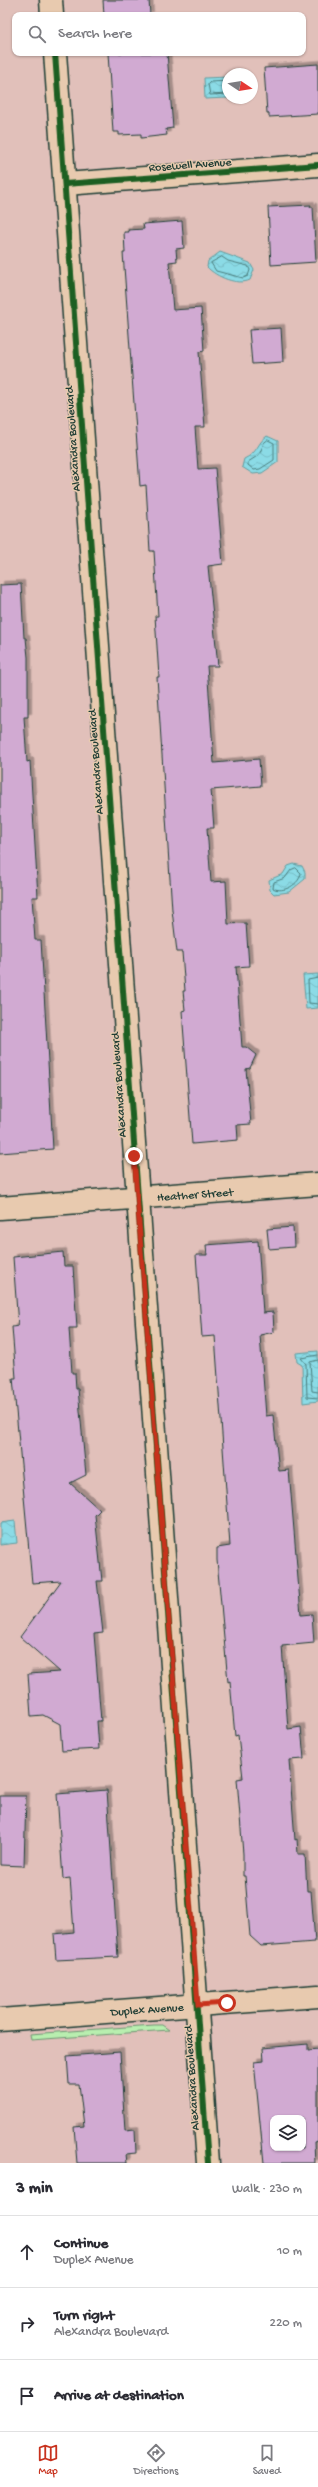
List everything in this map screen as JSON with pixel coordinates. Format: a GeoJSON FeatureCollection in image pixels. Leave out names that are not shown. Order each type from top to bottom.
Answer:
{"type":"FeatureCollection","features":[{"type":"Feature","properties":{"kind":"street"},"geometry":{"type":"LineString","coordinates":[[51,0],[52,12]]}},
{"type":"Feature","properties":{"kind":"street","name":"Alexandra Boulevard"},"geometry":{"type":"LineString","coordinates":[[54,56],[198,2005],[208,2163]]}},
{"type":"Feature","properties":{"kind":"street","name":"Rosewell Avenue"},"geometry":{"type":"LineString","coordinates":[[64,184],[318,165]]}},
{"type":"Feature","properties":{"kind":"street","name":"Heather Street"},"geometry":{"type":"LineString","coordinates":[[0,1208],[318,1184]]}},
{"type":"Feature","properties":{"kind":"street","name":"Duplex Avenue"},"geometry":{"type":"LineString","coordinates":[[0,2020],[318,1996]]}},
{"type":"Feature","properties":{"kind":"green space"},"geometry":{"type":"Polygon","coordinates":[[[162,2025],[169,2030],[31,2040],[30,2034],[162,2025]]]}},
{"type":"Feature","properties":{"kind":"water"},"geometry":{"type":"Polygon","coordinates":[[[222,77],[222,98],[205,99],[204,78],[222,77]]]}},
{"type":"Feature","properties":{"kind":"water"},"geometry":{"type":"Polygon","coordinates":[[[220,252],[250,263],[254,270],[250,280],[239,282],[227,280],[211,271],[207,267],[208,261],[220,252]]]}},
{"type":"Feature","properties":{"kind":"water"},"geometry":{"type":"Polygon","coordinates":[[[267,436],[278,441],[278,462],[262,473],[253,474],[242,467],[244,459],[255,451],[263,439],[267,436]]]}},
{"type":"Feature","properties":{"kind":"water"},"geometry":{"type":"Polygon","coordinates":[[[294,864],[302,866],[305,872],[305,879],[289,892],[274,894],[270,890],[269,880],[283,874],[288,866],[294,864]]]}},
{"type":"Feature","properties":{"kind":"water"},"geometry":{"type":"Polygon","coordinates":[[[318,974],[318,1008],[306,1009],[303,975],[318,974]]]}},
{"type":"Feature","properties":{"kind":"water"},"geometry":{"type":"Polygon","coordinates":[[[318,1351],[318,1401],[303,1403],[302,1365],[297,1362],[296,1353],[318,1351]]]}},
{"type":"Feature","properties":{"kind":"water"},"geometry":{"type":"Polygon","coordinates":[[[15,1521],[17,1543],[0,1545],[0,1523],[15,1521]]]}},
{"type":"Feature","properties":{"kind":"building"},"geometry":{"type":"Polygon","coordinates":[[[103,0],[149,0],[150,12],[104,12],[103,0]]]}},
{"type":"Feature","properties":{"kind":"building"},"geometry":{"type":"Polygon","coordinates":[[[108,56],[167,56],[173,128],[166,129],[167,135],[141,138],[141,134],[119,135],[119,132],[113,132],[108,56]]]}},
{"type":"Feature","properties":{"kind":"building"},"geometry":{"type":"Polygon","coordinates":[[[318,64],[318,114],[269,117],[269,113],[267,113],[264,68],[318,64]]]}},
{"type":"Feature","properties":{"kind":"building"},"geometry":{"type":"Polygon","coordinates":[[[311,205],[310,207],[313,207],[316,262],[271,265],[268,207],[311,205]]]}},
{"type":"Feature","properties":{"kind":"building"},"geometry":{"type":"Polygon","coordinates":[[[182,221],[184,248],[176,249],[177,261],[169,262],[173,310],[201,308],[204,351],[199,352],[205,427],[195,427],[198,469],[215,468],[223,564],[208,566],[218,666],[207,666],[214,763],[259,759],[261,786],[211,790],[214,828],[207,828],[211,882],[226,881],[228,924],[246,923],[249,966],[236,967],[242,1047],[246,1047],[256,1055],[250,1068],[246,1069],[251,1124],[237,1125],[238,1140],[192,1144],[182,1011],[185,1010],[183,991],[185,991],[182,952],[177,952],[172,910],[157,677],[159,677],[155,616],[158,616],[154,551],[150,551],[146,485],[140,486],[123,253],[125,253],[124,232],[129,232],[128,230],[144,229],[143,224],[182,221]]]}},
{"type":"Feature","properties":{"kind":"building"},"geometry":{"type":"Polygon","coordinates":[[[281,328],[283,362],[252,364],[249,330],[281,328]]]}},
{"type":"Feature","properties":{"kind":"building"},"geometry":{"type":"Polygon","coordinates":[[[21,584],[24,638],[26,638],[28,657],[28,717],[24,717],[27,762],[30,761],[38,897],[32,897],[35,940],[41,940],[53,1149],[0,1153],[0,585],[21,584]]]}},
{"type":"Feature","properties":{"kind":"building"},"geometry":{"type":"Polygon","coordinates":[[[293,1227],[294,1247],[269,1249],[267,1229],[293,1227]]]}},
{"type":"Feature","properties":{"kind":"building"},"geometry":{"type":"Polygon","coordinates":[[[258,1241],[263,1313],[273,1312],[274,1332],[260,1335],[266,1416],[273,1415],[279,1471],[289,1470],[301,1615],[312,1614],[314,1643],[282,1646],[288,1729],[301,1727],[304,1759],[289,1760],[295,1840],[297,1839],[298,1854],[305,1854],[307,1891],[311,1891],[315,1942],[261,1946],[250,1936],[245,1876],[243,1876],[243,1854],[237,1779],[243,1778],[238,1735],[235,1736],[230,1681],[228,1682],[217,1560],[217,1548],[230,1546],[215,1336],[202,1337],[196,1255],[207,1255],[206,1245],[258,1241]]]}},
{"type":"Feature","properties":{"kind":"building"},"geometry":{"type":"Polygon","coordinates":[[[63,1252],[64,1266],[73,1266],[77,1328],[69,1328],[72,1373],[75,1373],[76,1389],[78,1389],[86,1475],[70,1483],[100,1510],[95,1515],[102,1581],[97,1581],[103,1633],[94,1634],[101,1721],[97,1721],[99,1749],[62,1751],[60,1724],[43,1715],[31,1716],[28,1674],[60,1672],[20,1637],[61,1581],[32,1583],[13,1378],[16,1378],[12,1327],[18,1326],[13,1257],[63,1252]]]}},
{"type":"Feature","properties":{"kind":"building"},"geometry":{"type":"Polygon","coordinates":[[[107,1790],[118,1957],[56,1960],[54,1934],[74,1932],[70,1878],[63,1879],[57,1794],[107,1790]]]}},
{"type":"Feature","properties":{"kind":"building"},"geometry":{"type":"Polygon","coordinates":[[[0,1796],[26,1796],[24,1866],[0,1865],[0,1796]]]}},
{"type":"Feature","properties":{"kind":"building"},"geometry":{"type":"Polygon","coordinates":[[[308,2044],[308,2050],[318,2049],[318,2141],[314,2142],[315,2163],[264,2163],[254,2062],[264,2061],[263,2048],[308,2044]]]}},
{"type":"Feature","properties":{"kind":"building"},"geometry":{"type":"Polygon","coordinates":[[[120,2052],[125,2131],[135,2130],[136,2153],[126,2154],[127,2163],[77,2163],[74,2127],[84,2126],[79,2084],[69,2084],[67,2056],[120,2052]]]}},
{"type":"Feature","properties":{"kind":"cycle path"},"geometry":{"type":"LineString","coordinates":[[55,56],[208,2163]]}},
{"type":"Feature","properties":{"kind":"cycle path"},"geometry":{"type":"LineString","coordinates":[[65,184],[318,165]]}},
{"type":"Feature","properties":{"kind":"route"},"geometry":{"type":"LineString","coordinates":[[134,1156],[198,2005],[227,2003]]}}]}
